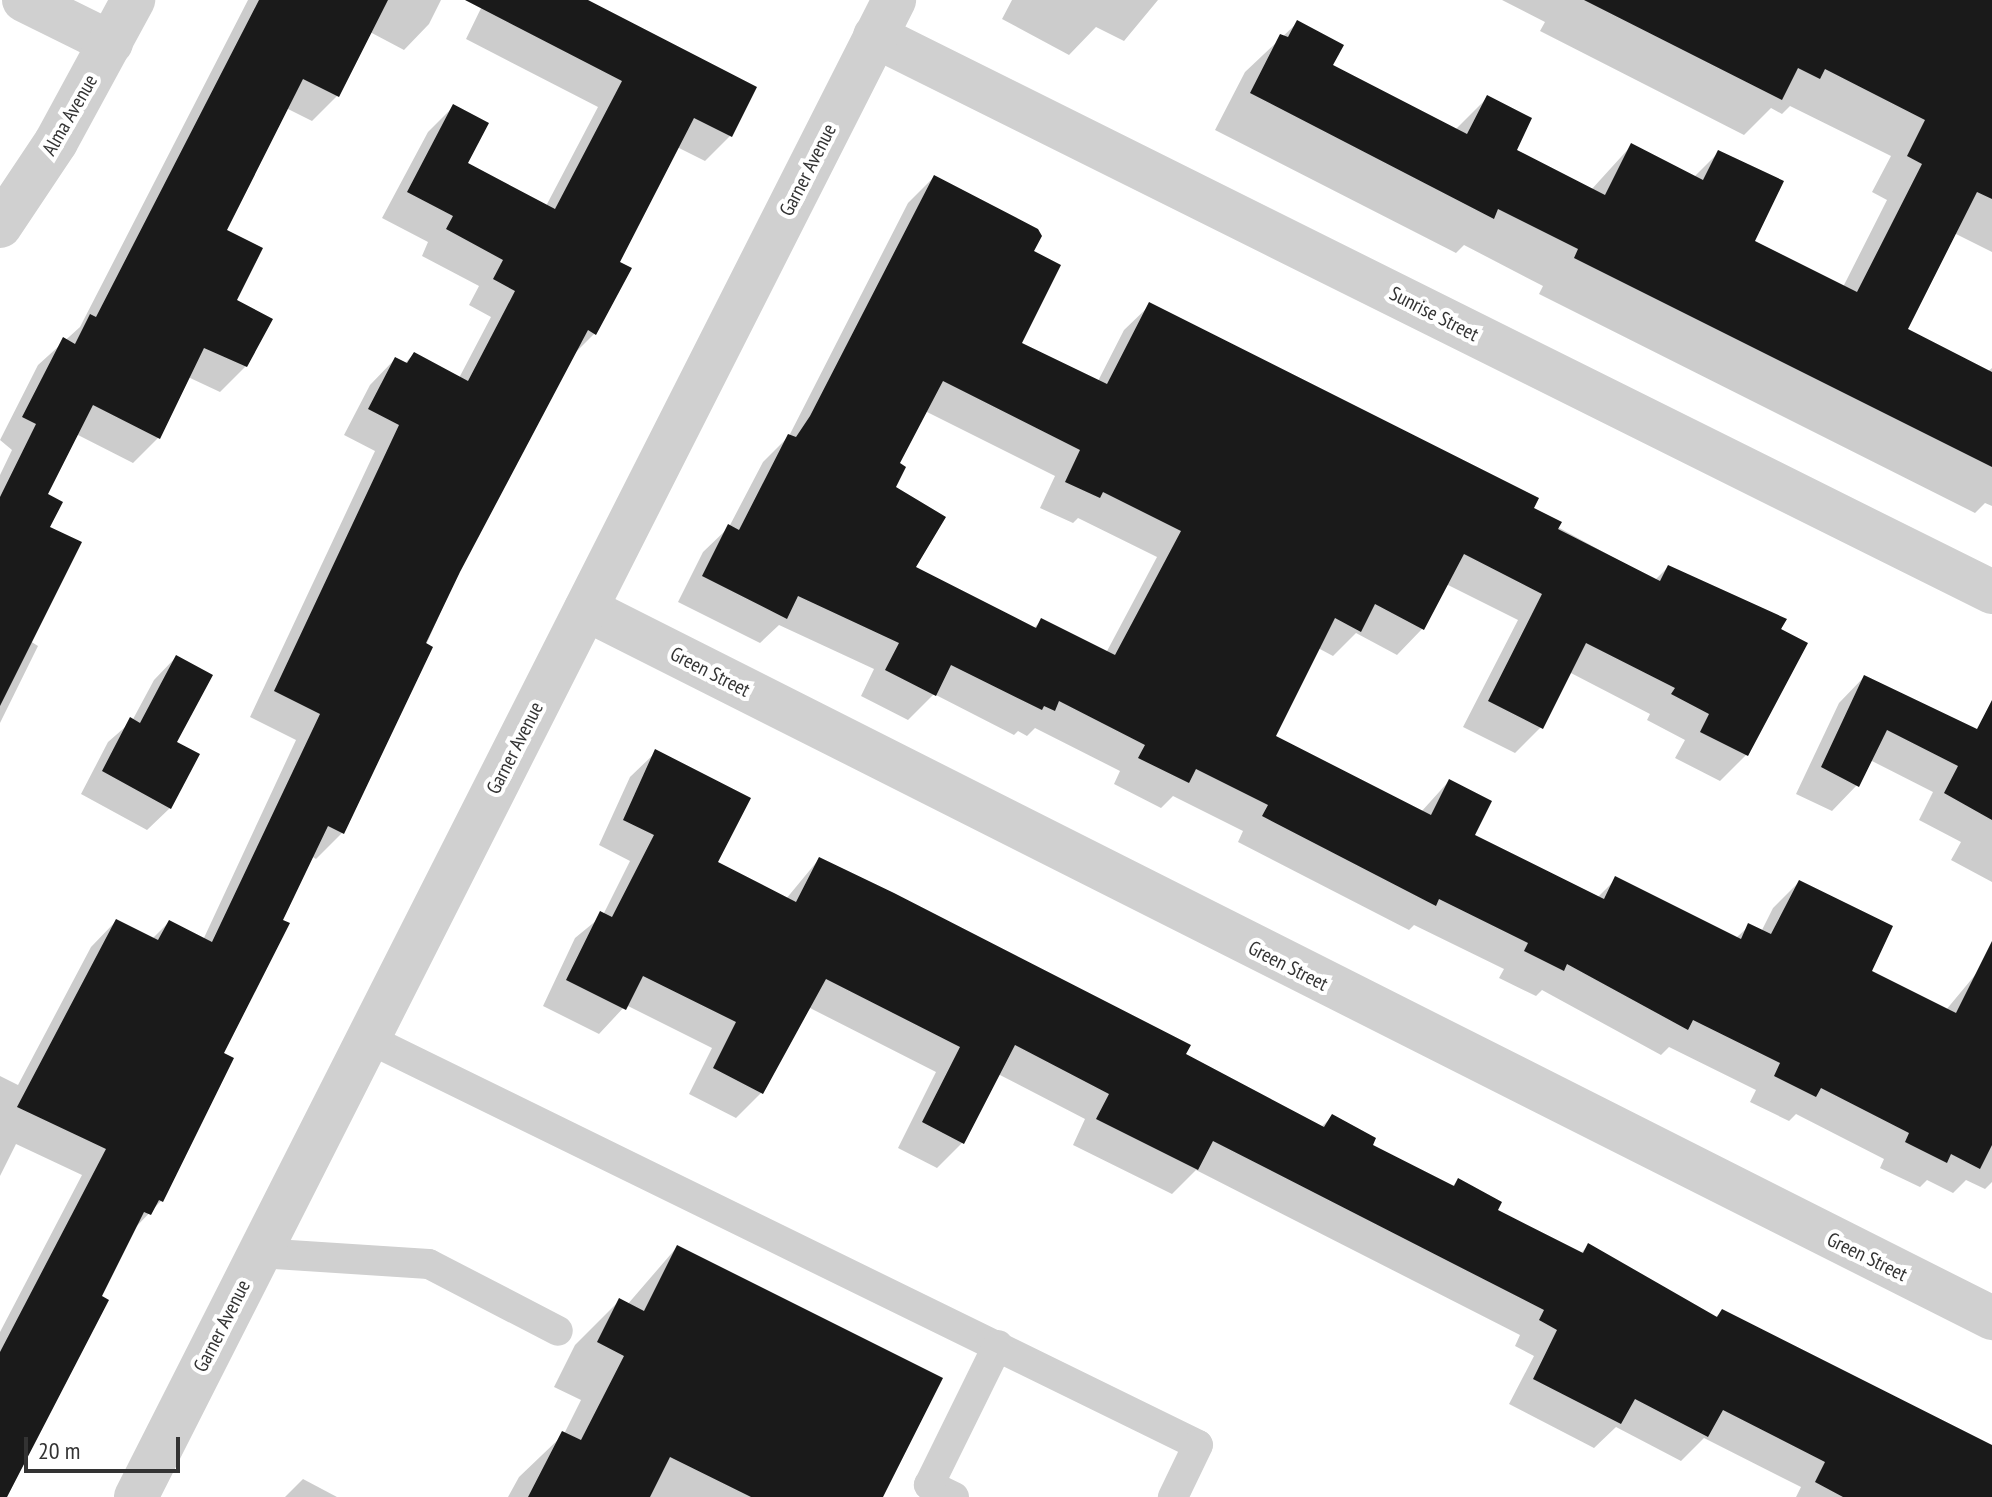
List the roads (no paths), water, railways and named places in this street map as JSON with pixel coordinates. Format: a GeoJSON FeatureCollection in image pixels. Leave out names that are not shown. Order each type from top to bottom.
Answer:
{"type":"FeatureCollection","features":[{"type":"Feature","properties":{"kind":"street"},"geometry":{"type":"LineString","coordinates":[[24,0],[111,43]]}},
{"type":"Feature","properties":{"kind":"street","name":"Alma Avenue"},"geometry":{"type":"LineString","coordinates":[[0,226],[56,142],[133,0]]}},
{"type":"Feature","properties":{"kind":"street","name":"Sunrise Street"},"geometry":{"type":"LineString","coordinates":[[885,18],[1992,592]]}},
{"type":"Feature","properties":{"kind":"street","name":"Garner Avenue"},"geometry":{"type":"LineString","coordinates":[[136,1497],[885,18]]}},
{"type":"Feature","properties":{"kind":"street","name":"Green Street"},"geometry":{"type":"LineString","coordinates":[[586,609],[1992,1318]]}},
{"type":"Feature","properties":{"kind":"lane"},"geometry":{"type":"LineString","coordinates":[[367,1038],[1198,1445],[1173,1497]]}},
{"type":"Feature","properties":{"kind":"lane"},"geometry":{"type":"LineString","coordinates":[[259,1253],[429,1264],[558,1331]]}},
{"type":"Feature","properties":{"kind":"lane"},"geometry":{"type":"LineString","coordinates":[[954,1497],[929,1485],[998,1345]]}}]}
